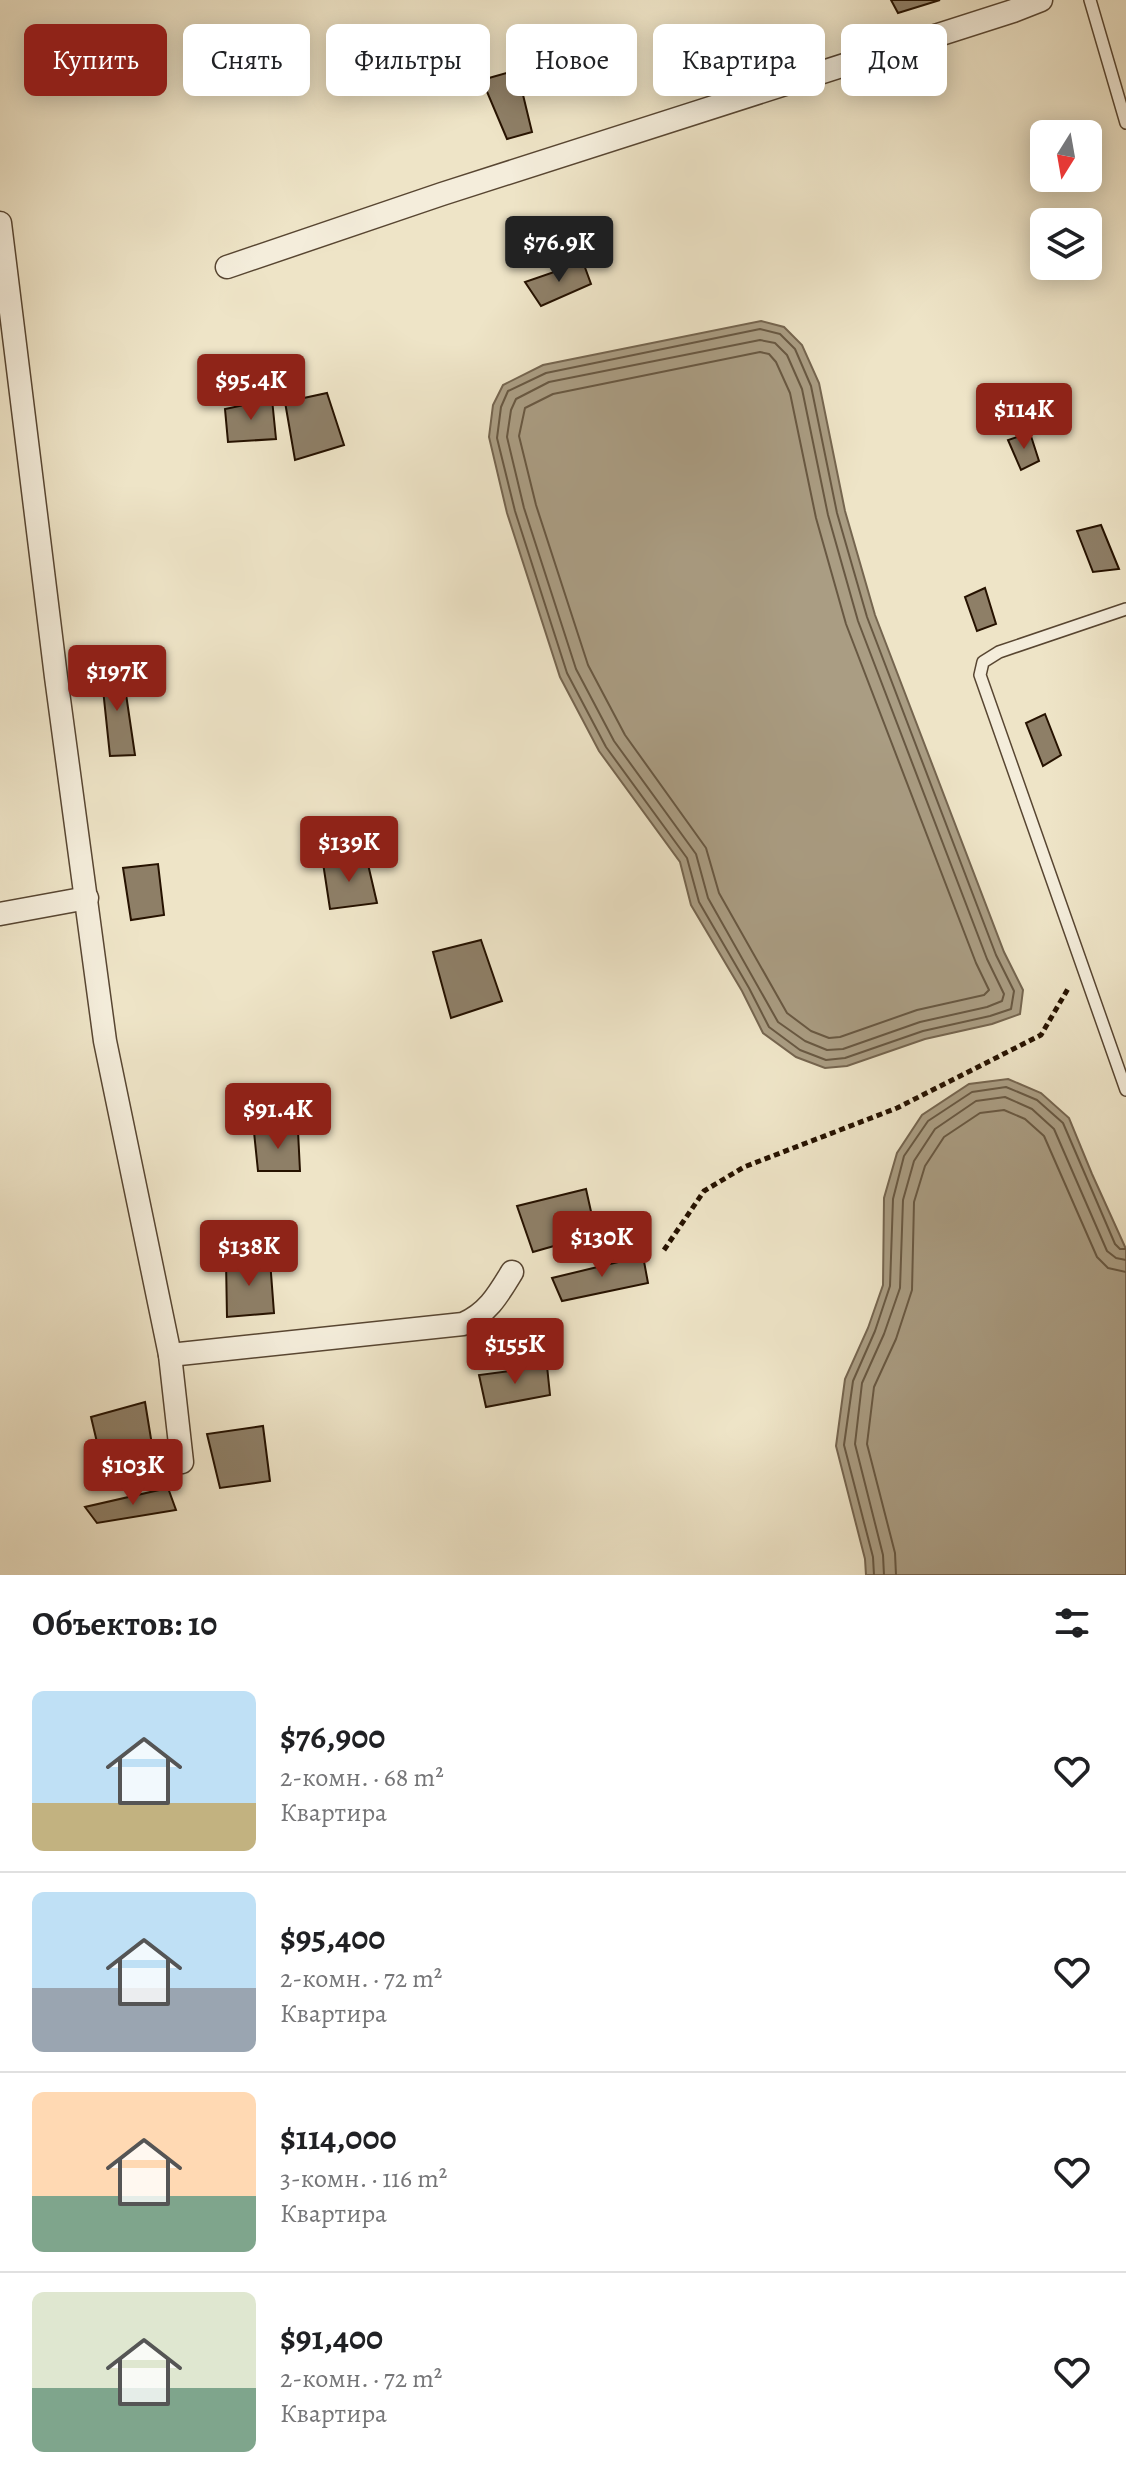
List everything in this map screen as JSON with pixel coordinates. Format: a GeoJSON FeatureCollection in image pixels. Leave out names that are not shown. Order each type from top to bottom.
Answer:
{"type":"FeatureCollection","features":[{"type":"Feature","properties":{"kind":"street"},"geometry":{"type":"LineString","coordinates":[[227,267],[457,189],[1041,0]]}},
{"type":"Feature","properties":{"kind":"street"},"geometry":{"type":"LineString","coordinates":[[0,223],[105,1041],[170,1355],[182,1462]]}},
{"type":"Feature","properties":{"kind":"street"},"geometry":{"type":"LineString","coordinates":[[0,914],[87,898]]}},
{"type":"Feature","properties":{"kind":"street"},"geometry":{"type":"LineString","coordinates":[[170,1355],[463,1324],[479,1317],[494,1302],[512,1272]]}},
{"type":"Feature","properties":{"kind":"lane"},"geometry":{"type":"LineString","coordinates":[[1090,0],[1126,123]]}},
{"type":"Feature","properties":{"kind":"lane"},"geometry":{"type":"LineString","coordinates":[[1126,609],[999,652],[983,662],[980,669],[1126,1090]]}},
{"type":"Feature","properties":{"kind":"path"},"geometry":{"type":"LineString","coordinates":[[664,1250],[704,1191],[744,1167],[897,1108],[1041,1035],[1068,992],[1079,956]]}},
{"type":"Feature","properties":{"kind":"water"},"geometry":{"type":"Polygon","coordinates":[[[761,321],[784,327],[802,345],[819,383],[845,511],[875,615],[1004,952],[1023,990],[1020,1014],[992,1024],[925,1039],[847,1066],[825,1068],[796,1057],[763,1033],[691,905],[680,862],[599,751],[560,677],[507,513],[489,437],[493,405],[503,385],[543,365],[761,321]]]}},
{"type":"Feature","properties":{"kind":"water"},"geometry":{"type":"Polygon","coordinates":[[[1008,1079],[1041,1093],[1069,1118],[1126,1249],[1126,1575],[866,1575],[865,1559],[836,1446],[845,1379],[883,1285],[884,1198],[897,1153],[922,1115],[969,1084],[1008,1079]]]}},
{"type":"Feature","properties":{"kind":"building"},"geometry":{"type":"Polygon","coordinates":[[[891,0],[940,0],[898,13],[891,0]]]}},
{"type":"Feature","properties":{"kind":"building"},"geometry":{"type":"Polygon","coordinates":[[[506,73],[506,96],[523,96],[532,132],[507,139],[489,96],[490,78],[506,73]]]}},
{"type":"Feature","properties":{"kind":"building"},"geometry":{"type":"Polygon","coordinates":[[[583,262],[591,284],[541,306],[525,282],[583,262]]]}},
{"type":"Feature","properties":{"kind":"building"},"geometry":{"type":"Polygon","coordinates":[[[327,393],[344,445],[295,460],[285,402],[327,393]]]}},
{"type":"Feature","properties":{"kind":"building"},"geometry":{"type":"Polygon","coordinates":[[[272,399],[276,439],[228,442],[225,409],[272,399]]]}},
{"type":"Feature","properties":{"kind":"building"},"geometry":{"type":"Polygon","coordinates":[[[1030,433],[1039,461],[1021,470],[1008,440],[1030,433]]]}},
{"type":"Feature","properties":{"kind":"building"},"geometry":{"type":"Polygon","coordinates":[[[1101,525],[1119,569],[1093,572],[1077,531],[1101,525]]]}},
{"type":"Feature","properties":{"kind":"building"},"geometry":{"type":"Polygon","coordinates":[[[985,588],[996,624],[977,631],[965,597],[985,588]]]}},
{"type":"Feature","properties":{"kind":"building"},"geometry":{"type":"Polygon","coordinates":[[[122,667],[135,755],[110,756],[101,670],[122,667]]]}},
{"type":"Feature","properties":{"kind":"building"},"geometry":{"type":"Polygon","coordinates":[[[1045,714],[1061,755],[1043,766],[1026,723],[1045,714]]]}},
{"type":"Feature","properties":{"kind":"building"},"geometry":{"type":"Polygon","coordinates":[[[367,860],[377,903],[330,909],[323,863],[367,860]]]}},
{"type":"Feature","properties":{"kind":"building"},"geometry":{"type":"Polygon","coordinates":[[[158,864],[164,915],[131,920],[123,868],[158,864]]]}},
{"type":"Feature","properties":{"kind":"building"},"geometry":{"type":"Polygon","coordinates":[[[481,940],[502,1001],[451,1018],[433,952],[481,940]]]}},
{"type":"Feature","properties":{"kind":"building"},"geometry":{"type":"Polygon","coordinates":[[[298,1131],[300,1171],[258,1171],[254,1132],[298,1131]]]}},
{"type":"Feature","properties":{"kind":"building"},"geometry":{"type":"Polygon","coordinates":[[[586,1189],[596,1234],[533,1252],[517,1206],[586,1189]]]}},
{"type":"Feature","properties":{"kind":"building"},"geometry":{"type":"Polygon","coordinates":[[[643,1256],[648,1283],[562,1301],[552,1278],[643,1256]]]}},
{"type":"Feature","properties":{"kind":"building"},"geometry":{"type":"Polygon","coordinates":[[[270,1260],[274,1313],[227,1317],[226,1261],[270,1260]]]}},
{"type":"Feature","properties":{"kind":"building"},"geometry":{"type":"Polygon","coordinates":[[[547,1366],[550,1395],[486,1407],[479,1375],[547,1366]]]}},
{"type":"Feature","properties":{"kind":"building"},"geometry":{"type":"Polygon","coordinates":[[[145,1402],[152,1445],[100,1455],[91,1417],[145,1402]]]}},
{"type":"Feature","properties":{"kind":"building"},"geometry":{"type":"Polygon","coordinates":[[[263,1426],[270,1481],[220,1488],[207,1434],[263,1426]]]}},
{"type":"Feature","properties":{"kind":"building"},"geometry":{"type":"Polygon","coordinates":[[[168,1488],[176,1510],[97,1523],[85,1507],[168,1488]]]}}]}
